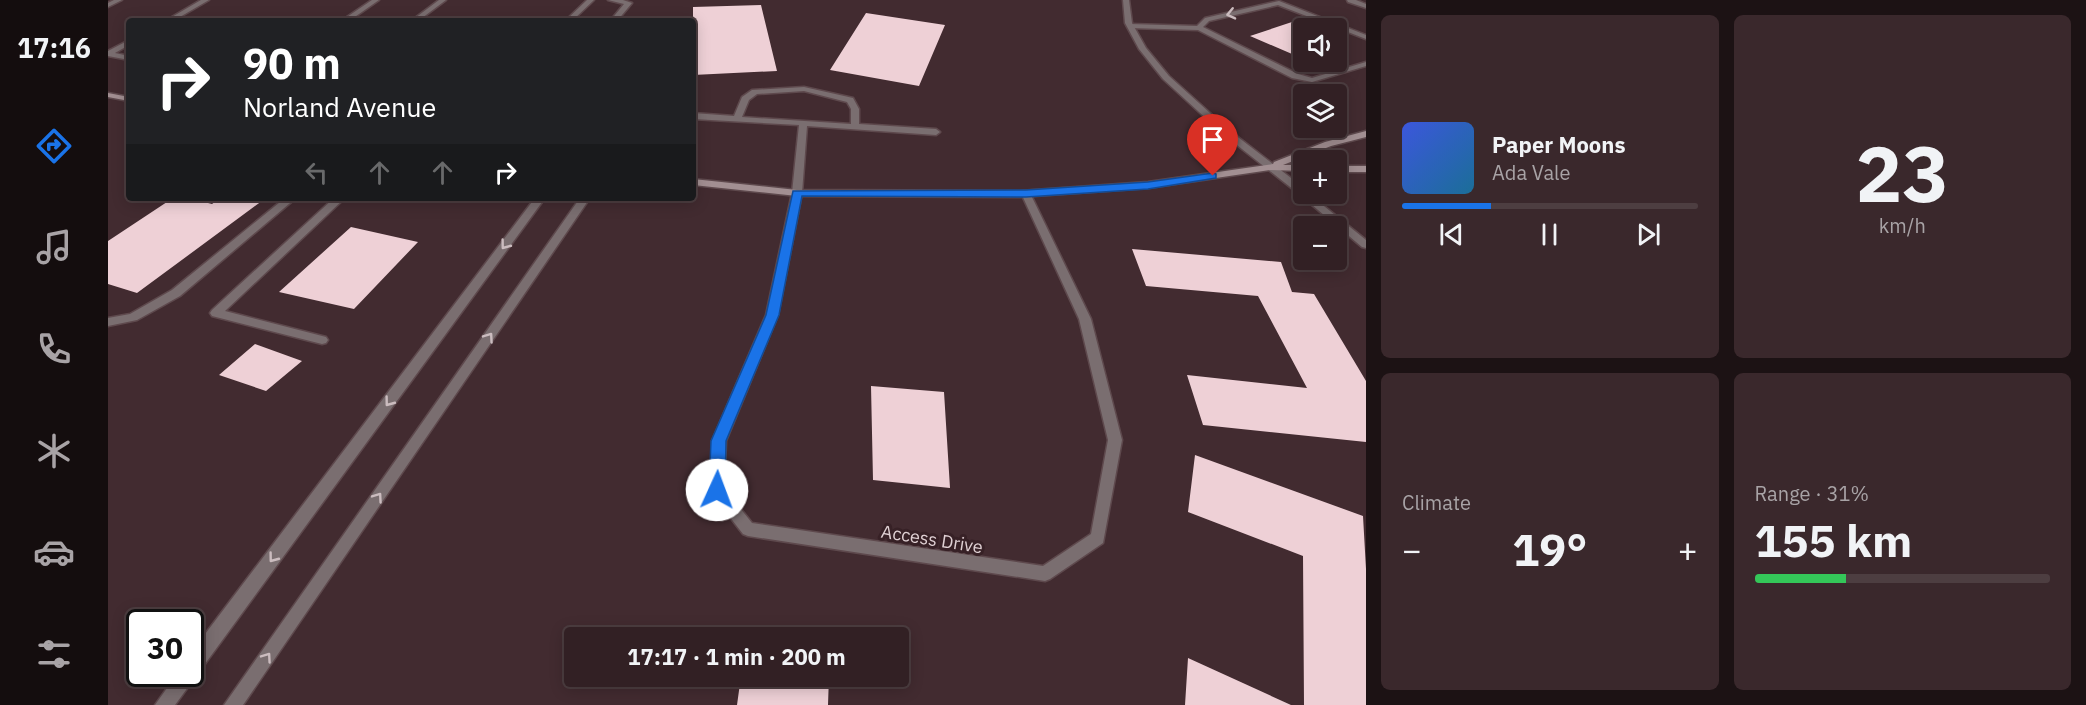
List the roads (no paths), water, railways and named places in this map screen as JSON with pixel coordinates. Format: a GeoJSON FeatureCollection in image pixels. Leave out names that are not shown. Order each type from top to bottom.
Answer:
{"type":"FeatureCollection","features":[{"type":"Feature","properties":{"kind":"main road"},"geometry":{"type":"LineString","coordinates":[[108,95],[126,98]]}},
{"type":"Feature","properties":{"kind":"main road"},"geometry":{"type":"LineString","coordinates":[[1270,167],[1328,144],[1366,134]]}},
{"type":"Feature","properties":{"kind":"main road"},"geometry":{"type":"LineString","coordinates":[[696,182],[797,193],[1026,194],[1148,185],[1270,167],[1293,168]]}},
{"type":"Feature","properties":{"kind":"main road"},"geometry":{"type":"LineString","coordinates":[[1347,169],[1366,170]]}},
{"type":"Feature","properties":{"kind":"street"},"geometry":{"type":"LineString","coordinates":[[108,5],[119,0]]}},
{"type":"Feature","properties":{"kind":"street"},"geometry":{"type":"LineString","coordinates":[[173,18],[206,0]]}},
{"type":"Feature","properties":{"kind":"street"},"geometry":{"type":"LineString","coordinates":[[349,18],[376,0]]}},
{"type":"Feature","properties":{"kind":"street"},"geometry":{"type":"LineString","coordinates":[[418,18],[443,0]]}},
{"type":"Feature","properties":{"kind":"street"},"geometry":{"type":"LineString","coordinates":[[571,18],[591,0]]}},
{"type":"Feature","properties":{"kind":"street"},"geometry":{"type":"LineString","coordinates":[[610,0],[629,3],[616,18]]}},
{"type":"Feature","properties":{"kind":"street"},"geometry":{"type":"LineString","coordinates":[[1126,0],[1130,26],[1148,58],[1174,88],[1293,185]]}},
{"type":"Feature","properties":{"kind":"street"},"geometry":{"type":"LineString","coordinates":[[1353,0],[1350,1],[1366,6]]}},
{"type":"Feature","properties":{"kind":"street"},"geometry":{"type":"LineString","coordinates":[[1199,28],[1207,19],[1279,3],[1366,37]]}},
{"type":"Feature","properties":{"kind":"street"},"geometry":{"type":"LineString","coordinates":[[1130,26],[1199,28],[1295,76],[1312,80],[1366,64]]}},
{"type":"Feature","properties":{"kind":"street"},"geometry":{"type":"LineString","coordinates":[[108,54],[126,44]]}},
{"type":"Feature","properties":{"kind":"street"},"geometry":{"type":"LineString","coordinates":[[108,54],[126,57]]}},
{"type":"Feature","properties":{"kind":"street"},"geometry":{"type":"LineString","coordinates":[[737,119],[745,99],[755,92],[804,89],[850,100],[855,109],[855,126]]}},
{"type":"Feature","properties":{"kind":"street"},"geometry":{"type":"LineString","coordinates":[[696,116],[936,132]]}},
{"type":"Feature","properties":{"kind":"street","name":"Access Drive"},"geometry":{"type":"LineString","coordinates":[[802,123],[797,193],[772,315],[719,441],[717,490],[748,529],[1045,574],[1098,538],[1115,440],[1085,319],[1026,194]]}},
{"type":"Feature","properties":{"kind":"street"},"geometry":{"type":"LineString","coordinates":[[108,322],[133,317],[176,293],[287,201]]}},
{"type":"Feature","properties":{"kind":"street"},"geometry":{"type":"LineString","coordinates":[[322,340],[216,313],[337,201]]}},
{"type":"Feature","properties":{"kind":"street"},"geometry":{"type":"LineString","coordinates":[[204,650],[538,201]]}},
{"type":"Feature","properties":{"kind":"street"},"geometry":{"type":"LineString","coordinates":[[233,705],[583,201]]}},
{"type":"Feature","properties":{"kind":"street"},"geometry":{"type":"LineString","coordinates":[[1317,204],[1366,245]]}},
{"type":"Feature","properties":{"kind":"street"},"geometry":{"type":"LineString","coordinates":[[164,705],[177,687]]}}]}
